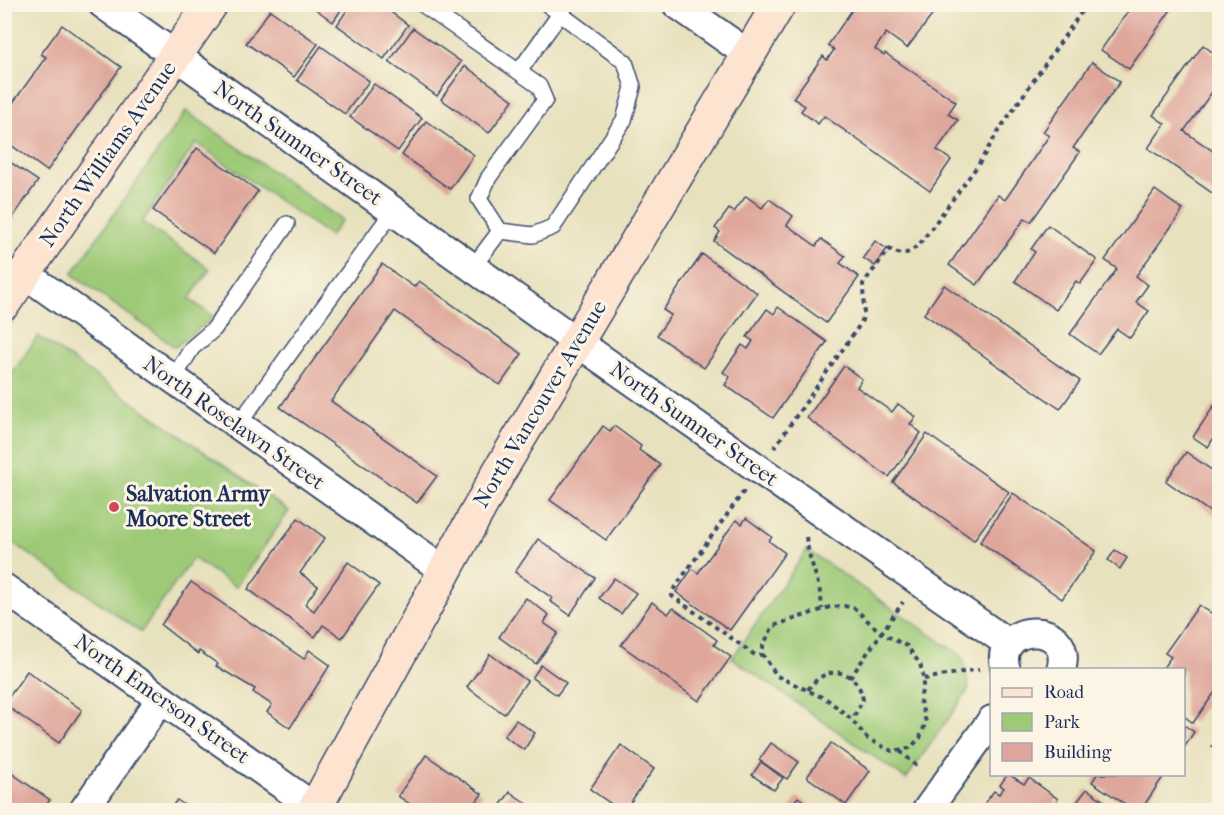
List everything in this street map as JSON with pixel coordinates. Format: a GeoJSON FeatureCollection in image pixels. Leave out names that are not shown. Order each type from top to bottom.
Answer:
{"type":"FeatureCollection","features":[{"type":"Feature","properties":{"kind":"main road","name":"North Williams Avenue"},"geometry":{"type":"LineString","coordinates":[[4,303],[210,4]]}},
{"type":"Feature","properties":{"kind":"main road","name":"North Vancouver Avenue"},"geometry":{"type":"LineString","coordinates":[[316,810],[499,472],[779,4]]}},
{"type":"Feature","properties":{"kind":"street","name":"North Sumner Street"},"geometry":{"type":"LineString","coordinates":[[103,4],[759,469],[998,661]]}},
{"type":"Feature","properties":{"kind":"street"},"geometry":{"type":"LineString","coordinates":[[677,4],[749,55]]}},
{"type":"Feature","properties":{"kind":"street","name":"North Roselawn Street"},"geometry":{"type":"LineString","coordinates":[[25,274],[445,571]]}},
{"type":"Feature","properties":{"kind":"street","name":"North Emerson Street"},"geometry":{"type":"LineString","coordinates":[[4,588],[316,810]]}},
{"type":"Feature","properties":{"kind":"street"},"geometry":{"type":"LineString","coordinates":[[998,661],[1018,635],[1032,631],[1046,633],[1055,640],[1062,651],[1061,668]]}},
{"type":"Feature","properties":{"kind":"street"},"geometry":{"type":"LineString","coordinates":[[84,810],[161,699]]}},
{"type":"Feature","properties":{"kind":"street"},"geometry":{"type":"LineString","coordinates":[[927,810],[990,723]]}},
{"type":"Feature","properties":{"kind":"lane"},"geometry":{"type":"LineString","coordinates":[[422,4],[520,70],[539,86],[545,100],[489,177],[479,199],[500,231],[533,235],[553,226],[624,120],[633,87],[625,62],[564,9],[547,4]]}},
{"type":"Feature","properties":{"kind":"lane"},"geometry":{"type":"LineString","coordinates":[[520,70],[564,9]]}},
{"type":"Feature","properties":{"kind":"lane"},"geometry":{"type":"LineString","coordinates":[[238,425],[393,211]]}},
{"type":"Feature","properties":{"kind":"lane"},"geometry":{"type":"LineString","coordinates":[[173,379],[192,348],[214,329],[287,224]]}},
{"type":"Feature","properties":{"kind":"lane"},"geometry":{"type":"LineString","coordinates":[[473,267],[500,231]]}},
{"type":"Feature","properties":{"kind":"path"},"geometry":{"type":"LineString","coordinates":[[763,655],[754,655],[672,596],[673,590],[861,323],[864,314],[863,284],[889,249],[897,254],[905,254],[913,251],[922,241],[978,165],[999,130],[1087,4]]}},
{"type":"Feature","properties":{"kind":"path"},"geometry":{"type":"LineString","coordinates":[[805,534],[807,550],[820,585],[822,609]]}},
{"type":"Feature","properties":{"kind":"path"},"geometry":{"type":"LineString","coordinates":[[850,678],[903,602]]}},
{"type":"Feature","properties":{"kind":"path"},"geometry":{"type":"LineString","coordinates":[[844,606],[854,608],[881,633],[907,646],[920,664],[924,679],[920,701],[926,722],[925,731],[915,744],[900,751],[892,751],[863,736],[852,720],[828,700],[777,676],[763,655],[763,646],[773,626],[822,609],[844,606]]}},
{"type":"Feature","properties":{"kind":"path"},"geometry":{"type":"LineString","coordinates":[[924,679],[998,661]]}},
{"type":"Feature","properties":{"kind":"path"},"geometry":{"type":"LineString","coordinates":[[808,690],[819,676],[827,673],[836,671],[850,678],[857,684],[863,700],[852,720]]}},
{"type":"Feature","properties":{"kind":"path"},"geometry":{"type":"LineString","coordinates":[[900,751],[920,769]]}},
{"type":"Feature","properties":{"kind":"green space"},"geometry":{"type":"Polygon","coordinates":[[[186,111],[342,220],[330,236],[196,143],[142,222],[210,269],[189,299],[214,317],[175,347],[72,274],[186,111]]]}},
{"type":"Feature","properties":{"kind":"green space","name":"Salvation Army Moore Street"},"geometry":{"type":"Polygon","coordinates":[[[38,336],[289,511],[236,587],[193,558],[141,632],[5,537],[5,384],[38,336]]]}},
{"type":"Feature","properties":{"kind":"green space"},"geometry":{"type":"Polygon","coordinates":[[[807,550],[963,657],[969,689],[906,779],[732,658],[807,550]]]}},
{"type":"Feature","properties":{"kind":"building"},"geometry":{"type":"Polygon","coordinates":[[[309,4],[345,4],[333,22],[309,4]]]}},
{"type":"Feature","properties":{"kind":"building"},"geometry":{"type":"Polygon","coordinates":[[[351,4],[380,4],[408,25],[384,59],[337,25],[351,4]]]}},
{"type":"Feature","properties":{"kind":"building"},"geometry":{"type":"Polygon","coordinates":[[[856,4],[941,4],[907,48],[886,33],[875,49],[884,55],[885,53],[956,102],[948,114],[958,120],[937,150],[951,160],[930,191],[824,116],[818,124],[801,111],[805,106],[793,98],[823,56],[827,60],[834,50],[828,45],[856,4]]]}},
{"type":"Feature","properties":{"kind":"building"},"geometry":{"type":"Polygon","coordinates":[[[1133,4],[1175,4],[1129,69],[1101,50],[1133,4]]]}},
{"type":"Feature","properties":{"kind":"building"},"geometry":{"type":"Polygon","coordinates":[[[270,10],[318,44],[294,77],[246,43],[270,10]]]}},
{"type":"Feature","properties":{"kind":"building"},"geometry":{"type":"Polygon","coordinates":[[[62,25],[121,67],[47,171],[4,140],[4,115],[46,57],[41,54],[62,25]]]}},
{"type":"Feature","properties":{"kind":"building"},"geometry":{"type":"Polygon","coordinates":[[[413,28],[461,62],[437,96],[389,62],[413,28]]]}},
{"type":"Feature","properties":{"kind":"building"},"geometry":{"type":"Polygon","coordinates":[[[1203,45],[1220,58],[1220,81],[1184,131],[1220,156],[1218,197],[1148,148],[1165,124],[1153,115],[1203,45]]]}},
{"type":"Feature","properties":{"kind":"building"},"geometry":{"type":"Polygon","coordinates":[[[321,46],[369,81],[345,114],[297,80],[321,46]]]}},
{"type":"Feature","properties":{"kind":"building"},"geometry":{"type":"Polygon","coordinates":[[[1092,62],[1120,82],[1073,148],[1080,152],[1031,222],[1025,218],[977,285],[949,265],[998,195],[1005,200],[1049,136],[1043,132],[1092,62]]]}},
{"type":"Feature","properties":{"kind":"building"},"geometry":{"type":"Polygon","coordinates":[[[465,66],[513,100],[489,133],[441,99],[465,66]]]}},
{"type":"Feature","properties":{"kind":"building"},"geometry":{"type":"Polygon","coordinates":[[[374,84],[422,118],[398,151],[350,117],[374,84]]]}},
{"type":"Feature","properties":{"kind":"building"},"geometry":{"type":"Polygon","coordinates":[[[426,121],[474,155],[450,189],[402,155],[426,121]]]}},
{"type":"Feature","properties":{"kind":"building"},"geometry":{"type":"Polygon","coordinates":[[[197,148],[258,191],[214,253],[153,210],[197,148]]]}},
{"type":"Feature","properties":{"kind":"building"},"geometry":{"type":"Polygon","coordinates":[[[4,158],[38,181],[11,220],[4,216],[4,158]]]}},
{"type":"Feature","properties":{"kind":"building"},"geometry":{"type":"Polygon","coordinates":[[[1155,190],[1183,210],[1136,276],[1148,285],[1136,302],[1149,311],[1130,338],[1117,329],[1098,354],[1070,334],[1117,269],[1105,260],[1155,190]]]}},
{"type":"Feature","properties":{"kind":"building"},"geometry":{"type":"Polygon","coordinates":[[[746,196],[762,208],[769,199],[793,216],[787,225],[816,246],[821,239],[845,256],[840,263],[859,277],[826,323],[714,241],[720,232],[715,228],[729,209],[734,212],[746,196]]]}},
{"type":"Feature","properties":{"kind":"building"},"geometry":{"type":"Polygon","coordinates":[[[1048,225],[1097,260],[1080,284],[1076,281],[1056,310],[1015,281],[1035,252],[1031,249],[1048,225]]]}},
{"type":"Feature","properties":{"kind":"building"},"geometry":{"type":"Polygon","coordinates":[[[875,241],[887,249],[875,266],[863,258],[875,241]]]}},
{"type":"Feature","properties":{"kind":"building"},"geometry":{"type":"Polygon","coordinates":[[[702,254],[757,293],[704,368],[657,335],[671,315],[663,310],[702,254]]]}},
{"type":"Feature","properties":{"kind":"building"},"geometry":{"type":"Polygon","coordinates":[[[382,264],[414,287],[419,281],[522,354],[500,385],[395,311],[331,401],[437,476],[417,503],[280,407],[382,264]]]}},
{"type":"Feature","properties":{"kind":"building"},"geometry":{"type":"Polygon","coordinates":[[[944,285],[1080,381],[1060,409],[924,314],[944,285]]]}},
{"type":"Feature","properties":{"kind":"building"},"geometry":{"type":"Polygon","coordinates":[[[778,307],[827,342],[773,418],[725,385],[730,377],[723,372],[742,345],[748,349],[753,341],[747,337],[767,309],[774,314],[778,307]]]}},
{"type":"Feature","properties":{"kind":"building"},"geometry":{"type":"Polygon","coordinates":[[[844,366],[862,379],[857,387],[892,412],[898,404],[916,417],[910,424],[921,433],[889,477],[807,418],[844,366]]]}},
{"type":"Feature","properties":{"kind":"building"},"geometry":{"type":"Polygon","coordinates":[[[1220,397],[1220,439],[1215,436],[1208,447],[1193,437],[1220,397]]]}},
{"type":"Feature","properties":{"kind":"building"},"geometry":{"type":"Polygon","coordinates":[[[603,426],[610,431],[614,426],[641,446],[639,450],[660,465],[606,540],[550,500],[603,426]]]}},
{"type":"Feature","properties":{"kind":"building"},"geometry":{"type":"Polygon","coordinates":[[[927,434],[1009,492],[974,540],[893,482],[927,434]]]}},
{"type":"Feature","properties":{"kind":"building"},"geometry":{"type":"Polygon","coordinates":[[[1186,452],[1220,476],[1220,519],[1166,481],[1186,452]]]}},
{"type":"Feature","properties":{"kind":"building"},"geometry":{"type":"Polygon","coordinates":[[[1013,493],[1096,551],[1062,599],[980,542],[1013,493]]]}},
{"type":"Feature","properties":{"kind":"building"},"geometry":{"type":"Polygon","coordinates":[[[298,518],[325,538],[300,573],[318,586],[305,604],[314,611],[348,562],[379,585],[342,638],[323,625],[315,637],[248,589],[298,518]]]}},
{"type":"Feature","properties":{"kind":"building"},"geometry":{"type":"Polygon","coordinates":[[[746,518],[772,537],[769,541],[785,553],[730,630],[676,592],[692,569],[698,573],[736,520],[742,524],[746,518]]]}},
{"type":"Feature","properties":{"kind":"building"},"geometry":{"type":"Polygon","coordinates":[[[538,539],[595,578],[570,615],[550,601],[552,598],[515,572],[538,539]]]}},
{"type":"Feature","properties":{"kind":"building"},"geometry":{"type":"Polygon","coordinates":[[[1115,550],[1127,558],[1120,569],[1108,560],[1115,550]]]}},
{"type":"Feature","properties":{"kind":"building"},"geometry":{"type":"Polygon","coordinates":[[[614,578],[636,593],[621,614],[599,598],[614,578]]]}},
{"type":"Feature","properties":{"kind":"building"},"geometry":{"type":"Polygon","coordinates":[[[191,582],[304,659],[309,650],[330,665],[290,728],[267,712],[272,705],[253,692],[255,689],[216,666],[218,664],[199,651],[198,654],[161,625],[191,582]]]}},
{"type":"Feature","properties":{"kind":"building"},"geometry":{"type":"Polygon","coordinates":[[[526,598],[549,615],[544,623],[558,633],[536,664],[499,637],[526,598]]]}},
{"type":"Feature","properties":{"kind":"building"},"geometry":{"type":"Polygon","coordinates":[[[652,602],[668,614],[673,608],[717,640],[714,645],[731,657],[699,701],[621,645],[652,602]]]}},
{"type":"Feature","properties":{"kind":"building"},"geometry":{"type":"Polygon","coordinates":[[[1199,605],[1220,619],[1220,685],[1193,723],[1185,717],[1185,668],[1163,668],[1171,657],[1165,653],[1199,605]]]}},
{"type":"Feature","properties":{"kind":"building"},"geometry":{"type":"Polygon","coordinates":[[[490,654],[527,681],[504,714],[467,687],[490,654]]]}},
{"type":"Feature","properties":{"kind":"building"},"geometry":{"type":"Polygon","coordinates":[[[541,665],[566,683],[557,695],[532,678],[541,665]]]}},
{"type":"Feature","properties":{"kind":"building"},"geometry":{"type":"Polygon","coordinates":[[[27,671],[82,710],[59,743],[4,704],[27,671]]]}},
{"type":"Feature","properties":{"kind":"building"},"geometry":{"type":"Polygon","coordinates":[[[516,720],[535,733],[524,750],[504,736],[516,720]]]}},
{"type":"Feature","properties":{"kind":"building"},"geometry":{"type":"Polygon","coordinates":[[[1185,726],[1194,732],[1185,746],[1185,726]]]}},
{"type":"Feature","properties":{"kind":"building"},"geometry":{"type":"Polygon","coordinates":[[[1220,736],[1220,751],[1212,746],[1220,736]]]}},
{"type":"Feature","properties":{"kind":"building"},"geometry":{"type":"Polygon","coordinates":[[[771,743],[799,762],[787,779],[759,760],[771,743]]]}},
{"type":"Feature","properties":{"kind":"building"},"geometry":{"type":"Polygon","coordinates":[[[831,743],[870,771],[846,805],[807,777],[831,743]]]}},
{"type":"Feature","properties":{"kind":"building"},"geometry":{"type":"Polygon","coordinates":[[[621,745],[654,769],[625,810],[620,810],[590,789],[621,745]]]}},
{"type":"Feature","properties":{"kind":"building"},"geometry":{"type":"Polygon","coordinates":[[[426,755],[482,794],[470,810],[419,810],[398,796],[426,755]]]}},
{"type":"Feature","properties":{"kind":"building"},"geometry":{"type":"Polygon","coordinates":[[[761,762],[783,778],[774,790],[752,775],[761,762]]]}},
{"type":"Feature","properties":{"kind":"building"},"geometry":{"type":"Polygon","coordinates":[[[4,768],[50,800],[42,810],[4,810],[4,768]]]}},
{"type":"Feature","properties":{"kind":"building"},"geometry":{"type":"Polygon","coordinates":[[[1007,776],[1011,776],[1024,784],[1029,778],[1058,799],[1049,810],[989,810],[983,806],[994,791],[999,794],[1004,788],[1000,785],[1007,776]]]}},
{"type":"Feature","properties":{"kind":"building"},"geometry":{"type":"Polygon","coordinates":[[[1096,776],[1164,776],[1141,810],[1134,810],[1092,782],[1096,776]]]}},
{"type":"Feature","properties":{"kind":"building"},"geometry":{"type":"Polygon","coordinates":[[[1087,789],[1116,810],[1071,810],[1087,789]]]}},
{"type":"Feature","properties":{"kind":"building"},"geometry":{"type":"Polygon","coordinates":[[[510,792],[536,810],[497,810],[510,792]]]}},
{"type":"Feature","properties":{"kind":"building"},"geometry":{"type":"Polygon","coordinates":[[[798,797],[816,810],[788,810],[798,797]]]}},
{"type":"Feature","properties":{"kind":"building"},"geometry":{"type":"Polygon","coordinates":[[[177,800],[192,810],[169,810],[177,800]]]}},
{"type":"Feature","properties":{"kind":"place","name":"Salvation Army Moore Street"},"geometry":{"type":"Point","coordinates":[114,507]}}]}
